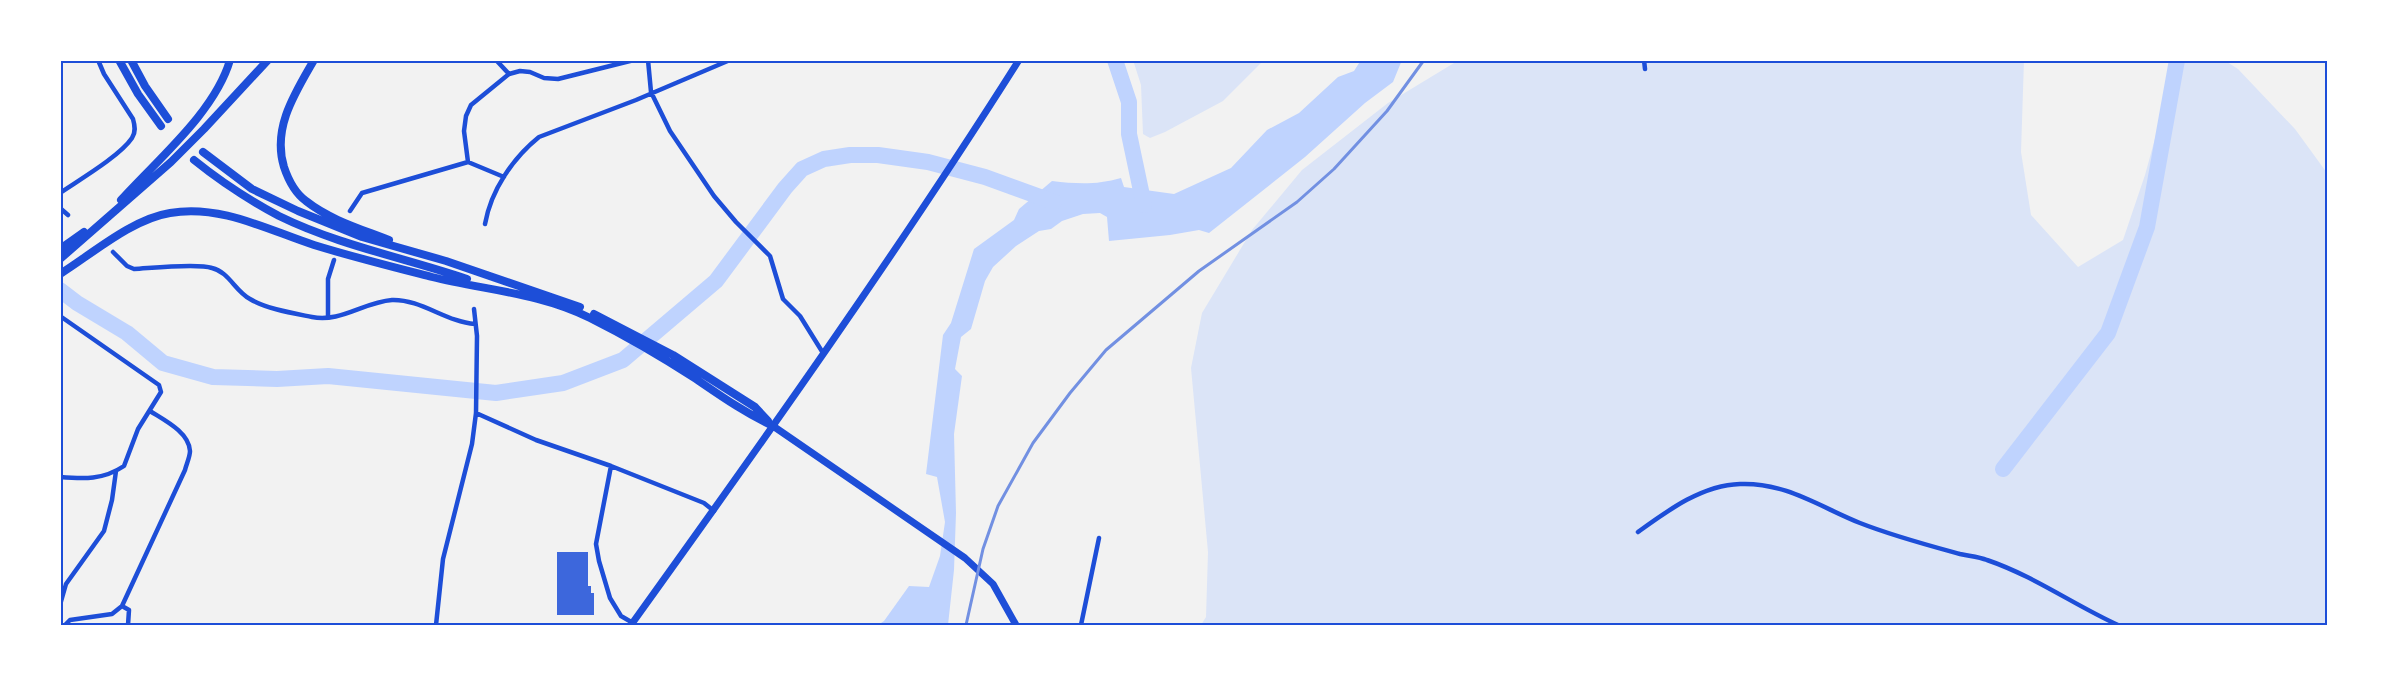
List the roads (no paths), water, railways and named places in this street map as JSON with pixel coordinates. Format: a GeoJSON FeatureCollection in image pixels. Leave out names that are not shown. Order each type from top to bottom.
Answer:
{"type":"FeatureCollection","features":[{"type":"Feature","properties":{"kind":"highway"},"geometry":{"type":"LineString","coordinates":[[119,60],[138,94],[165,123],[131,60]]}},
{"type":"Feature","properties":{"kind":"highway"},"geometry":{"type":"LineString","coordinates":[[106,218],[207,105],[225,76],[230,60]]}},
{"type":"Feature","properties":{"kind":"highway"},"geometry":{"type":"LineString","coordinates":[[60,259],[65,249],[106,218],[164,168],[268,60]]}},
{"type":"Feature","properties":{"kind":"highway"},"geometry":{"type":"LineString","coordinates":[[314,60],[294,95],[282,123],[280,153],[288,179],[305,200],[338,220],[446,261],[572,304],[671,358],[751,416],[773,426]]}},
{"type":"Feature","properties":{"kind":"highway"},"geometry":{"type":"LineString","coordinates":[[203,152],[252,189],[298,211],[362,237],[446,261]]}},
{"type":"Feature","properties":{"kind":"highway"},"geometry":{"type":"LineString","coordinates":[[194,160],[222,181],[280,216],[368,249],[502,291]]}},
{"type":"Feature","properties":{"kind":"highway"},"geometry":{"type":"LineString","coordinates":[[60,274],[131,228],[169,213],[191,211],[244,220],[314,245],[435,278],[552,303],[592,316]]}},
{"type":"Feature","properties":{"kind":"main road"},"geometry":{"type":"LineString","coordinates":[[632,624],[773,426],[964,147],[1019,60]]}},
{"type":"Feature","properties":{"kind":"main road"},"geometry":{"type":"LineString","coordinates":[[773,426],[965,558],[993,584],[1016,625]]}},
{"type":"Feature","properties":{"kind":"street"},"geometry":{"type":"LineString","coordinates":[[60,193],[107,160],[133,136],[135,128],[133,119],[104,74],[98,60]]}},
{"type":"Feature","properties":{"kind":"street"},"geometry":{"type":"LineString","coordinates":[[496,60],[509,74]]}},
{"type":"Feature","properties":{"kind":"street"},"geometry":{"type":"LineString","coordinates":[[468,162],[464,131],[466,116],[471,105],[509,74],[520,71],[530,72],[544,78],[558,79],[634,60]]}},
{"type":"Feature","properties":{"kind":"street"},"geometry":{"type":"LineString","coordinates":[[648,60],[651,92],[670,131],[714,196],[770,256],[783,299],[800,316],[823,353]]}},
{"type":"Feature","properties":{"kind":"street"},"geometry":{"type":"LineString","coordinates":[[485,224],[492,197],[504,177],[529,145],[539,137],[636,100],[730,60]]}},
{"type":"Feature","properties":{"kind":"street"},"geometry":{"type":"LineString","coordinates":[[1644,60],[1645,69]]}},
{"type":"Feature","properties":{"kind":"street"},"geometry":{"type":"LineString","coordinates":[[350,211],[362,193],[468,162],[504,177]]}},
{"type":"Feature","properties":{"kind":"street"},"geometry":{"type":"LineString","coordinates":[[60,208],[68,215]]}},
{"type":"Feature","properties":{"kind":"street"},"geometry":{"type":"LineString","coordinates":[[113,252],[127,266],[134,269],[210,267],[223,272],[236,289],[249,299],[314,318],[339,316],[372,304],[392,300],[410,303],[464,323],[475,324]]}},
{"type":"Feature","properties":{"kind":"street"},"geometry":{"type":"LineString","coordinates":[[328,317],[328,279],[334,260]]}},
{"type":"Feature","properties":{"kind":"street"},"geometry":{"type":"LineString","coordinates":[[436,625],[443,559],[472,444],[476,413],[477,365],[474,309]]}},
{"type":"Feature","properties":{"kind":"street"},"geometry":{"type":"LineString","coordinates":[[60,316],[159,385],[161,392],[138,429],[124,466],[116,471],[87,480],[60,477]]}},
{"type":"Feature","properties":{"kind":"street"},"geometry":{"type":"LineString","coordinates":[[65,625],[70,620],[112,614],[122,606],[185,470],[190,451],[186,441],[176,428],[150,411]]}},
{"type":"Feature","properties":{"kind":"street"},"geometry":{"type":"LineString","coordinates":[[476,413],[536,440],[611,466],[704,503],[714,511]]}},
{"type":"Feature","properties":{"kind":"street"},"geometry":{"type":"LineString","coordinates":[[611,466],[596,544],[610,598],[621,616],[632,624]]}},
{"type":"Feature","properties":{"kind":"street"},"geometry":{"type":"LineString","coordinates":[[60,605],[66,584],[104,531],[116,471]]}},
{"type":"Feature","properties":{"kind":"street"},"geometry":{"type":"LineString","coordinates":[[1638,532],[1693,496],[1739,484],[1767,486],[1794,492],[1860,523],[1899,537],[1986,560],[2034,579],[2088,611],[2118,625]]}},
{"type":"Feature","properties":{"kind":"street"},"geometry":{"type":"LineString","coordinates":[[1081,625],[1099,538]]}},
{"type":"Feature","properties":{"kind":"street"},"geometry":{"type":"LineString","coordinates":[[122,606],[129,610],[128,625]]}},
{"type":"Feature","properties":{"kind":"water"},"geometry":{"type":"Polygon","coordinates":[[[1361,60],[1402,60],[1393,82],[1365,103],[1305,157],[1209,233],[1199,230],[1109,241],[1107,217],[1100,213],[1083,214],[1062,221],[1051,229],[1039,231],[1016,246],[993,267],[985,281],[971,329],[961,337],[955,369],[962,376],[954,434],[956,513],[954,570],[948,625],[878,625],[884,621],[909,586],[929,587],[940,556],[945,522],[937,477],[926,474],[943,335],[951,323],[974,249],[1014,220],[1019,209],[1052,181],[1087,183],[1121,178],[1124,187],[1174,194],[1231,168],[1267,130],[1299,113],[1338,77],[1354,71],[1361,60]]]}},
{"type":"Feature","properties":{"kind":"waterway"},"geometry":{"type":"LineString","coordinates":[[1115,60],[1129,102],[1129,134],[1144,205]]}},
{"type":"Feature","properties":{"kind":"waterway"},"geometry":{"type":"LineString","coordinates":[[2003,469],[2108,333],[2147,227],[2177,60]]}},
{"type":"Feature","properties":{"kind":"waterway"},"geometry":{"type":"LineString","coordinates":[[60,290],[127,333],[163,363],[213,377],[277,379],[328,376],[496,393],[563,383],[623,360],[716,281],[785,188],[802,169],[824,159],[850,155],[878,155],[928,162],[985,177],[1054,202]]}},
{"type":"Feature","properties":{"kind":"railway"},"geometry":{"type":"LineString","coordinates":[[966,625],[983,549],[998,506],[1033,443],[1070,393],[1106,350],[1199,271],[1297,202],[1334,169],[1387,111],[1424,60]]}}]}
